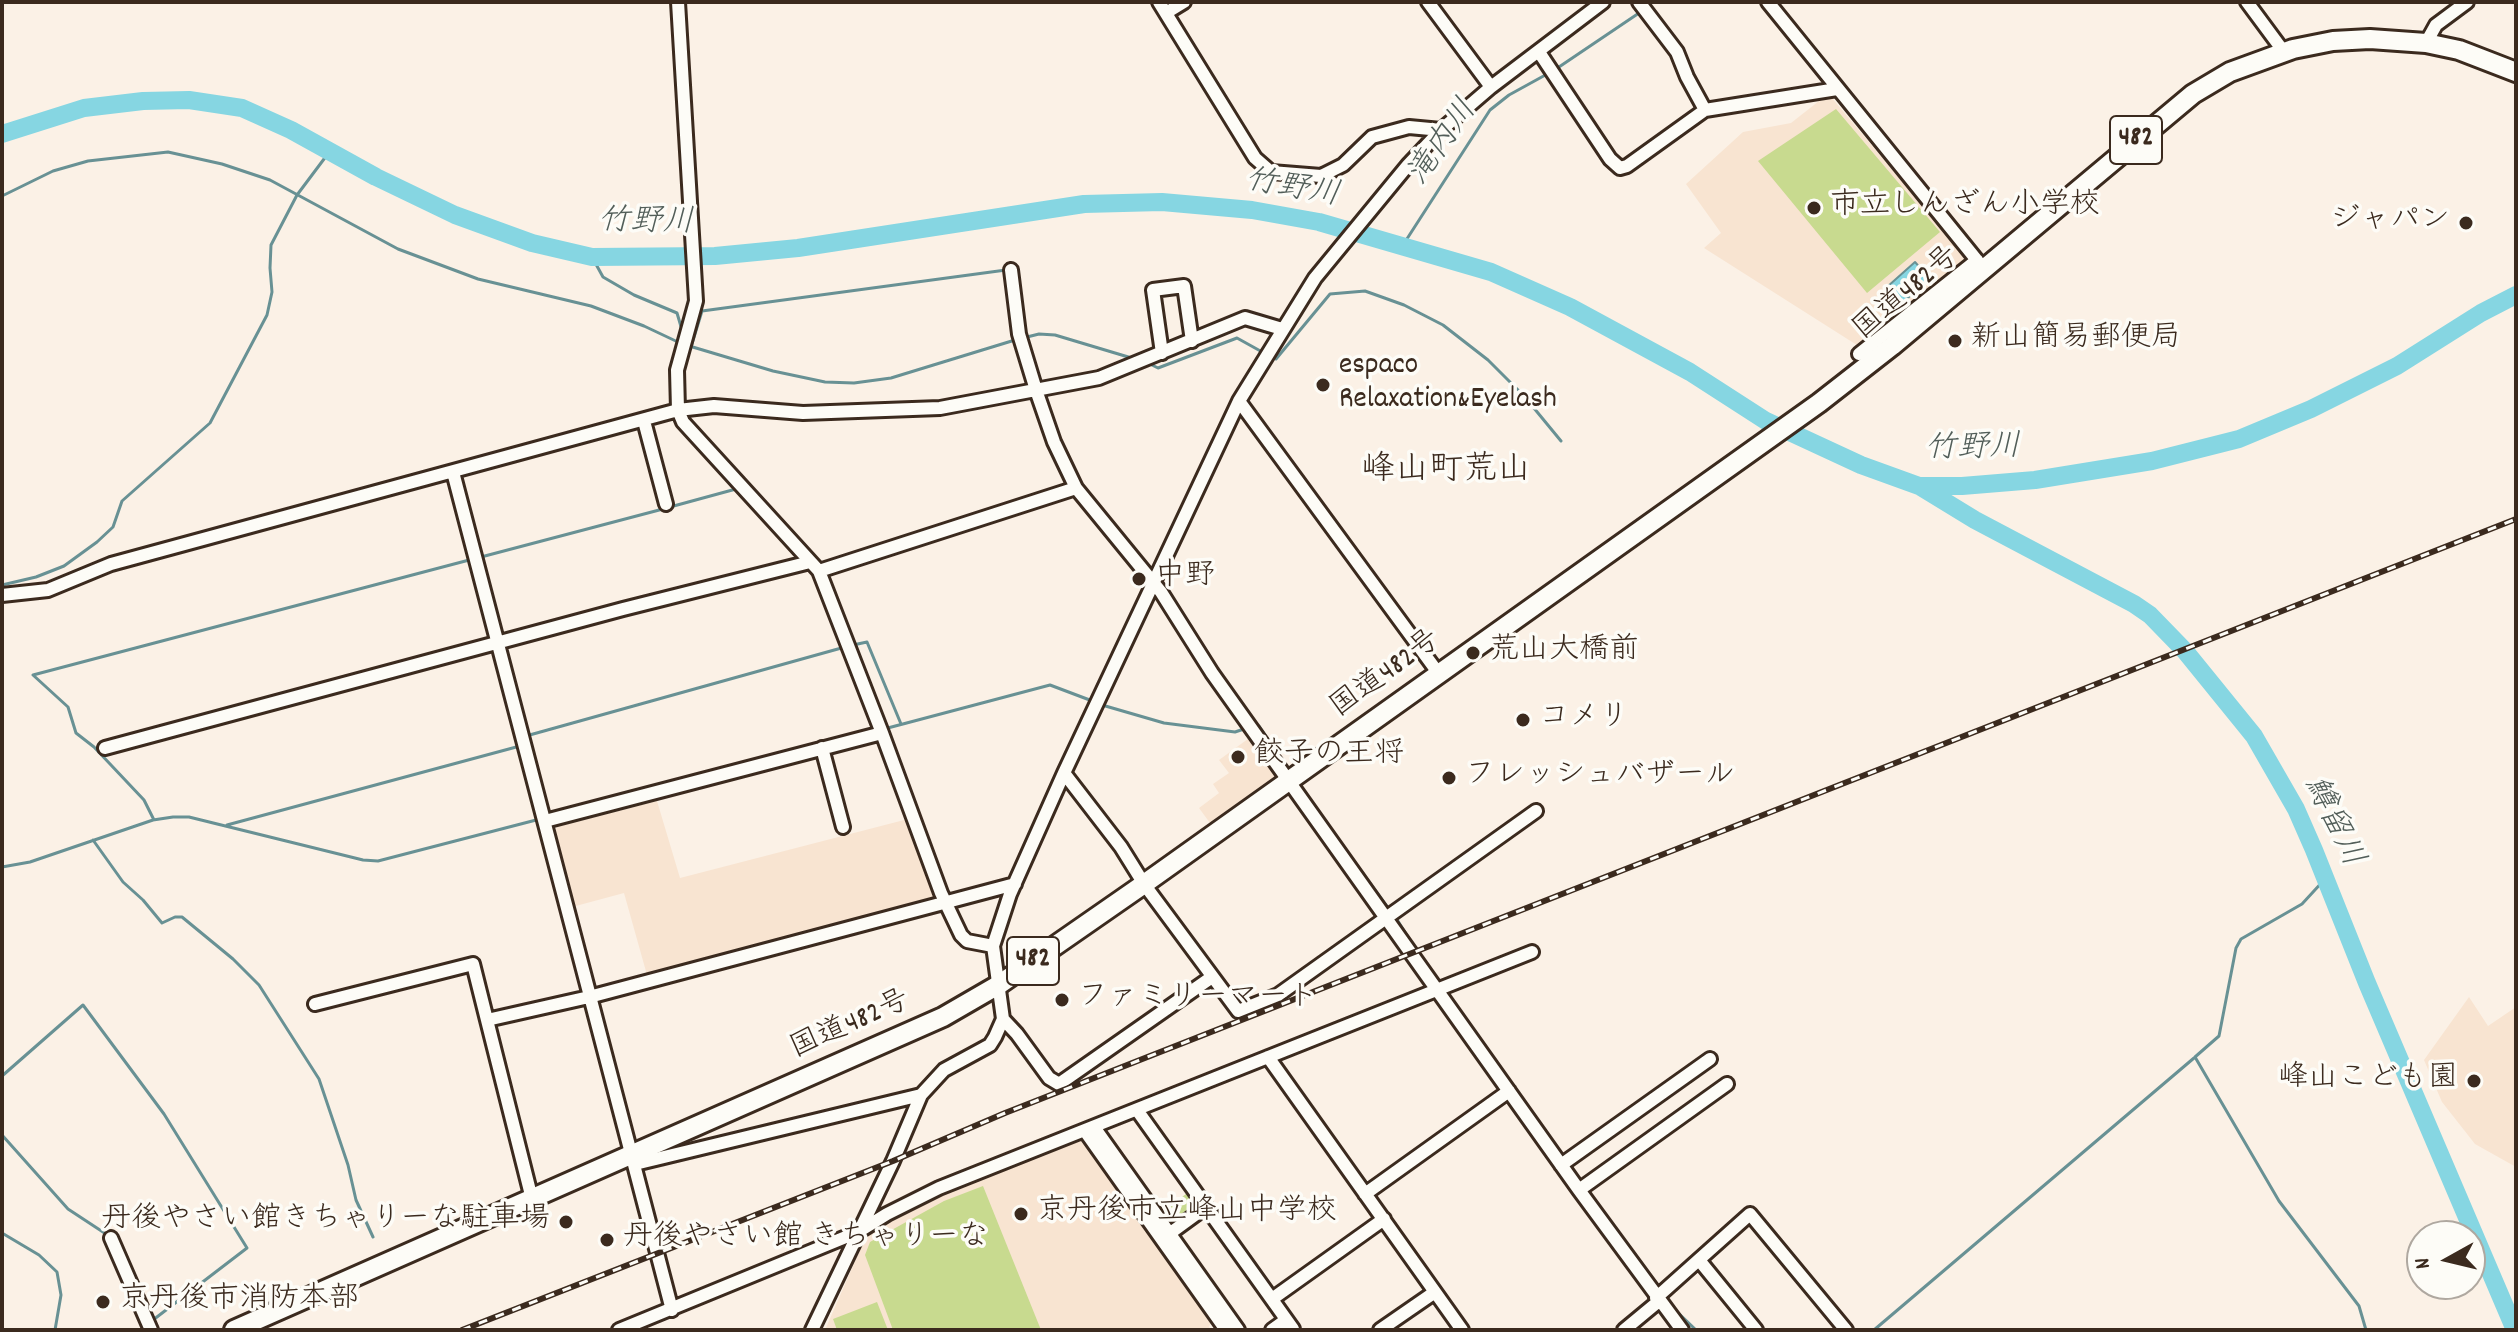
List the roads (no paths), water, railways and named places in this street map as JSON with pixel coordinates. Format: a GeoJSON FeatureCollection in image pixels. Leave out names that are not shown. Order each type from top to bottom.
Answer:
{"type":"FeatureCollection","features":[{"type":"Feature","properties":{"kind":"highway","name":"国道482号"},"geometry":{"type":"LineString","coordinates":[[234,1330],[532,1199],[633,1159],[943,1017],[1000,984],[1819,403],[1892,346],[1980,264],[2193,94],[2230,72],[2284,52],[2333,41],[2370,39],[2426,43],[2459,50],[2516,72]]}},
{"type":"Feature","properties":{"kind":"street"},"geometry":{"type":"LineString","coordinates":[[678,2],[696,301],[677,370],[678,410],[683,422],[814,567],[882,733],[941,893],[961,935],[967,941],[993,946]]}},
{"type":"Feature","properties":{"kind":"street"},"geometry":{"type":"LineString","coordinates":[[1184,2],[1163,8],[1255,158],[1271,172],[1321,176],[1343,165],[1372,137],[1409,127],[1441,130]]}},
{"type":"Feature","properties":{"kind":"street"},"geometry":{"type":"LineString","coordinates":[[1428,2],[1491,87]]}},
{"type":"Feature","properties":{"kind":"street"},"geometry":{"type":"LineString","coordinates":[[812,1330],[921,1095],[944,1070],[990,1045],[1003,1019],[993,946],[1015,884],[1239,401],[1320,272],[1408,165],[1441,130],[1491,87],[1603,2]]}},
{"type":"Feature","properties":{"kind":"street"},"geometry":{"type":"LineString","coordinates":[[1639,2],[1677,52],[1705,110]]}},
{"type":"Feature","properties":{"kind":"street"},"geometry":{"type":"LineString","coordinates":[[1768,2],[1980,264],[1859,354]]}},
{"type":"Feature","properties":{"kind":"street"},"geometry":{"type":"LineString","coordinates":[[2247,2],[2284,52]]}},
{"type":"Feature","properties":{"kind":"street"},"geometry":{"type":"LineString","coordinates":[[2426,43],[2436,25],[2467,2]]}},
{"type":"Feature","properties":{"kind":"street"},"geometry":{"type":"LineString","coordinates":[[1539,52],[1610,159],[1620,168],[1705,110],[1837,89]]}},
{"type":"Feature","properties":{"kind":"street"},"geometry":{"type":"LineString","coordinates":[[1011,270],[1019,334],[1054,442],[1076,488],[1153,583],[1212,673],[1561,1165],[1682,1330]]}},
{"type":"Feature","properties":{"kind":"street"},"geometry":{"type":"LineString","coordinates":[[1162,353],[1153,290],[1184,286],[1192,341]]}},
{"type":"Feature","properties":{"kind":"street"},"geometry":{"type":"LineString","coordinates":[[2,595],[48,590],[111,564],[678,410],[714,406],[803,413],[940,408],[1099,378],[1245,318],[1282,329]]}},
{"type":"Feature","properties":{"kind":"street"},"geometry":{"type":"LineString","coordinates":[[1239,401],[1439,674]]}},
{"type":"Feature","properties":{"kind":"street"},"geometry":{"type":"LineString","coordinates":[[644,421],[666,504]]}},
{"type":"Feature","properties":{"kind":"street"},"geometry":{"type":"LineString","coordinates":[[453,472],[672,1310]]}},
{"type":"Feature","properties":{"kind":"street"},"geometry":{"type":"LineString","coordinates":[[105,748],[498,644],[814,567],[1076,488]]}},
{"type":"Feature","properties":{"kind":"street"},"geometry":{"type":"LineString","coordinates":[[545,821],[882,733]]}},
{"type":"Feature","properties":{"kind":"street"},"geometry":{"type":"LineString","coordinates":[[822,748],[843,827]]}},
{"type":"Feature","properties":{"kind":"street"},"geometry":{"type":"LineString","coordinates":[[1064,773],[1238,1011],[1278,995],[1536,811]]}},
{"type":"Feature","properties":{"kind":"street"},"geometry":{"type":"LineString","coordinates":[[487,1020],[589,997],[1015,884]]}},
{"type":"Feature","properties":{"kind":"street"},"geometry":{"type":"LineString","coordinates":[[619,1330],[858,1232],[939,1188],[1532,952]]}},
{"type":"Feature","properties":{"kind":"street"},"geometry":{"type":"LineString","coordinates":[[315,1004],[473,964],[532,1199]]}},
{"type":"Feature","properties":{"kind":"street"},"geometry":{"type":"LineString","coordinates":[[1003,1019],[1049,1078],[1059,1084],[1212,977]]}},
{"type":"Feature","properties":{"kind":"street"},"geometry":{"type":"LineString","coordinates":[[1268,1057],[1462,1330]]}},
{"type":"Feature","properties":{"kind":"street"},"geometry":{"type":"LineString","coordinates":[[1561,1165],[1710,1059]]}},
{"type":"Feature","properties":{"kind":"street"},"geometry":{"type":"LineString","coordinates":[[1579,1190],[1727,1084]]}},
{"type":"Feature","properties":{"kind":"street"},"geometry":{"type":"LineString","coordinates":[[1365,1194],[1509,1091]]}},
{"type":"Feature","properties":{"kind":"street"},"geometry":{"type":"LineString","coordinates":[[633,1159],[921,1095]]}},
{"type":"Feature","properties":{"kind":"street"},"geometry":{"type":"LineString","coordinates":[[1137,1110],[1289,1324],[1272,1330]]}},
{"type":"Feature","properties":{"kind":"street"},"geometry":{"type":"LineString","coordinates":[[1090,1129],[1238,1330]]}},
{"type":"Feature","properties":{"kind":"street"},"geometry":{"type":"LineString","coordinates":[[1090,1129],[1226,1330]]}},
{"type":"Feature","properties":{"kind":"street"},"geometry":{"type":"LineString","coordinates":[[1169,1234],[1206,1207]]}},
{"type":"Feature","properties":{"kind":"street"},"geometry":{"type":"LineString","coordinates":[[1624,1330],[1750,1214],[1846,1330]]}},
{"type":"Feature","properties":{"kind":"street"},"geometry":{"type":"LineString","coordinates":[[1272,1299],[1384,1219]]}},
{"type":"Feature","properties":{"kind":"street"},"geometry":{"type":"LineString","coordinates":[[111,1238],[151,1330]]}},
{"type":"Feature","properties":{"kind":"street"},"geometry":{"type":"LineString","coordinates":[[1699,1260],[1756,1330]]}},
{"type":"Feature","properties":{"kind":"street"},"geometry":{"type":"LineString","coordinates":[[1380,1330],[1435,1292]]}},
{"type":"Feature","properties":{"kind":"water"},"geometry":{"type":"Polygon","coordinates":[[[1915,262],[1930,279],[1902,303],[1887,287],[1915,262]]]}},
{"type":"Feature","properties":{"kind":"waterway","name":"滝内川"},"geometry":{"type":"LineString","coordinates":[[1556,69],[1642,11]]}},
{"type":"Feature","properties":{"kind":"waterway","name":"滝内川"},"geometry":{"type":"LineString","coordinates":[[1403,245],[1490,110],[1509,95],[1549,73]]}},
{"type":"Feature","properties":{"kind":"waterway","name":"竹野川"},"geometry":{"type":"LineString","coordinates":[[2,134],[84,108],[143,101],[189,100],[242,108],[455,215],[532,243],[592,257],[715,256],[798,248],[1084,204],[1162,202],[1252,210],[1319,222],[1491,272],[1570,307],[1690,372],[1766,421],[1861,465],[1919,486],[2035,480],[2152,461],[2239,439],[2311,409],[2397,366],[2481,313],[2516,295]]}},
{"type":"Feature","properties":{"kind":"waterway"},"geometry":{"type":"LineString","coordinates":[[2,585],[64,566],[97,542],[113,527],[122,501],[210,423],[267,315],[272,292],[271,245],[297,195],[330,151]]}},
{"type":"Feature","properties":{"kind":"waterway"},"geometry":{"type":"LineString","coordinates":[[2,196],[53,171],[88,161],[168,152],[222,164],[270,180],[398,249],[478,279],[591,306],[680,343]]}},
{"type":"Feature","properties":{"kind":"waterway"},"geometry":{"type":"LineString","coordinates":[[592,257],[603,277],[634,295],[677,313],[682,330]]}},
{"type":"Feature","properties":{"kind":"waterway"},"geometry":{"type":"LineString","coordinates":[[691,347],[702,311],[1006,270]]}},
{"type":"Feature","properties":{"kind":"waterway"},"geometry":{"type":"LineString","coordinates":[[1271,356],[1276,359],[1330,294],[1365,291],[1404,305],[1443,325],[1488,360],[1524,396],[1561,441]]}},
{"type":"Feature","properties":{"kind":"waterway"},"geometry":{"type":"LineString","coordinates":[[1023,338],[1039,334],[1055,335],[1135,359]]}},
{"type":"Feature","properties":{"kind":"waterway"},"geometry":{"type":"LineString","coordinates":[[1146,362],[1158,368],[1237,338],[1264,353]]}},
{"type":"Feature","properties":{"kind":"waterway"},"geometry":{"type":"LineString","coordinates":[[686,345],[773,371],[825,382],[854,383],[891,378],[1015,340]]}},
{"type":"Feature","properties":{"kind":"waterway","name":"鱒留川"},"geometry":{"type":"LineString","coordinates":[[1921,487],[1975,520],[2150,615],[2185,651],[2254,736],[2296,809],[2515,1330]]}},
{"type":"Feature","properties":{"kind":"waterway"},"geometry":{"type":"LineString","coordinates":[[670,507],[736,489]]}},
{"type":"Feature","properties":{"kind":"waterway"},"geometry":{"type":"LineString","coordinates":[[481,557],[663,509]]}},
{"type":"Feature","properties":{"kind":"waterway"},"geometry":{"type":"LineString","coordinates":[[154,820],[144,800],[94,747],[76,733],[68,707],[33,675],[473,559]]}},
{"type":"Feature","properties":{"kind":"waterway"},"geometry":{"type":"LineString","coordinates":[[853,645],[867,642],[901,724]]}},
{"type":"Feature","properties":{"kind":"waterway"},"geometry":{"type":"LineString","coordinates":[[526,736],[845,647]]}},
{"type":"Feature","properties":{"kind":"waterway"},"geometry":{"type":"LineString","coordinates":[[884,729],[1050,685],[1095,702]]}},
{"type":"Feature","properties":{"kind":"waterway"},"geometry":{"type":"LineString","coordinates":[[1102,705],[1164,723],[1235,732],[1247,728]]}},
{"type":"Feature","properties":{"kind":"waterway"},"geometry":{"type":"LineString","coordinates":[[1254,727],[1259,726],[1285,765]]}},
{"type":"Feature","properties":{"kind":"waterway"},"geometry":{"type":"LineString","coordinates":[[227,825],[520,746]]}},
{"type":"Feature","properties":{"kind":"waterway"},"geometry":{"type":"LineString","coordinates":[[1304,793],[1391,912]]}},
{"type":"Feature","properties":{"kind":"waterway"},"geometry":{"type":"LineString","coordinates":[[2,867],[30,862],[153,820],[173,817],[189,817],[363,860],[378,861],[540,819]]}},
{"type":"Feature","properties":{"kind":"waterway"},"geometry":{"type":"LineString","coordinates":[[93,840],[123,882],[162,923],[182,917],[259,985],[319,1079],[348,1165],[356,1200],[373,1237]]}},
{"type":"Feature","properties":{"kind":"waterway"},"geometry":{"type":"LineString","coordinates":[[2325,879],[2302,904],[2241,939],[2236,948],[2219,1036],[2195,1057],[2279,1201],[2359,1306],[2366,1330]]}},
{"type":"Feature","properties":{"kind":"waterway"},"geometry":{"type":"LineString","coordinates":[[1396,918],[1413,945]]}},
{"type":"Feature","properties":{"kind":"waterway"},"geometry":{"type":"LineString","coordinates":[[1421,956],[1440,983]]}},
{"type":"Feature","properties":{"kind":"waterway"},"geometry":{"type":"LineString","coordinates":[[1444,989],[1460,1013]]}},
{"type":"Feature","properties":{"kind":"waterway"},"geometry":{"type":"LineString","coordinates":[[2,1076],[83,1005],[164,1114],[247,1248],[153,1320]]}},
{"type":"Feature","properties":{"kind":"waterway"},"geometry":{"type":"LineString","coordinates":[[1874,1330],[2194,1058]]}},
{"type":"Feature","properties":{"kind":"waterway"},"geometry":{"type":"LineString","coordinates":[[2,1135],[68,1209],[108,1237]]}},
{"type":"Feature","properties":{"kind":"waterway"},"geometry":{"type":"LineString","coordinates":[[2,1233],[39,1255],[57,1272],[61,1295],[55,1330]]}},
{"type":"Feature","properties":{"kind":"waterway"},"geometry":{"type":"LineString","coordinates":[[1673,1308],[1696,1330]]}},
{"type":"Feature","properties":{"kind":"railway"},"geometry":{"type":"LineString","coordinates":[[462,1330],[893,1161],[1005,1113],[2516,519]]}},
{"type":"Feature","properties":{"kind":"place","name":"市立しんざん小学校"},"geometry":{"type":"Point","coordinates":[1814,208]}},
{"type":"Feature","properties":{"kind":"place","name":"ジャパン"},"geometry":{"type":"Point","coordinates":[2466,223]}},
{"type":"Feature","properties":{"kind":"place","name":"新山簡易郵便局"},"geometry":{"type":"Point","coordinates":[1955,341]}},
{"type":"Feature","properties":{"kind":"place","name":"espaco Relaxation&Eyelash"},"geometry":{"type":"Point","coordinates":[1323,385]}},
{"type":"Feature","properties":{"kind":"place","name":"中野"},"geometry":{"type":"Point","coordinates":[1139,579]}},
{"type":"Feature","properties":{"kind":"place","name":"荒山大橋前"},"geometry":{"type":"Point","coordinates":[1473,653]}},
{"type":"Feature","properties":{"kind":"place","name":"コメリ"},"geometry":{"type":"Point","coordinates":[1523,720]}},
{"type":"Feature","properties":{"kind":"place","name":"餃子の王将"},"geometry":{"type":"Point","coordinates":[1238,757]}},
{"type":"Feature","properties":{"kind":"place","name":"フレッシュバザール"},"geometry":{"type":"Point","coordinates":[1449,778]}},
{"type":"Feature","properties":{"kind":"place","name":"ファミリーマート"},"geometry":{"type":"Point","coordinates":[1062,1000]}},
{"type":"Feature","properties":{"kind":"place","name":"峰山こども園"},"geometry":{"type":"Point","coordinates":[2474,1081]}},
{"type":"Feature","properties":{"kind":"place","name":"京丹後市立峰山中学校"},"geometry":{"type":"Point","coordinates":[1021,1214]}},
{"type":"Feature","properties":{"kind":"place","name":"丹後やさい館きちゃりーな駐車場"},"geometry":{"type":"Point","coordinates":[566,1222]}},
{"type":"Feature","properties":{"kind":"place","name":"丹後やさい館 きちゃりーな"},"geometry":{"type":"Point","coordinates":[607,1240]}},
{"type":"Feature","properties":{"kind":"place","name":"京丹後市消防本部"},"geometry":{"type":"Point","coordinates":[103,1302]}},
{"type":"Feature","properties":{"kind":"district","name":"峰山町荒山"},"geometry":{"type":"Point","coordinates":[1446,473]}}]}
